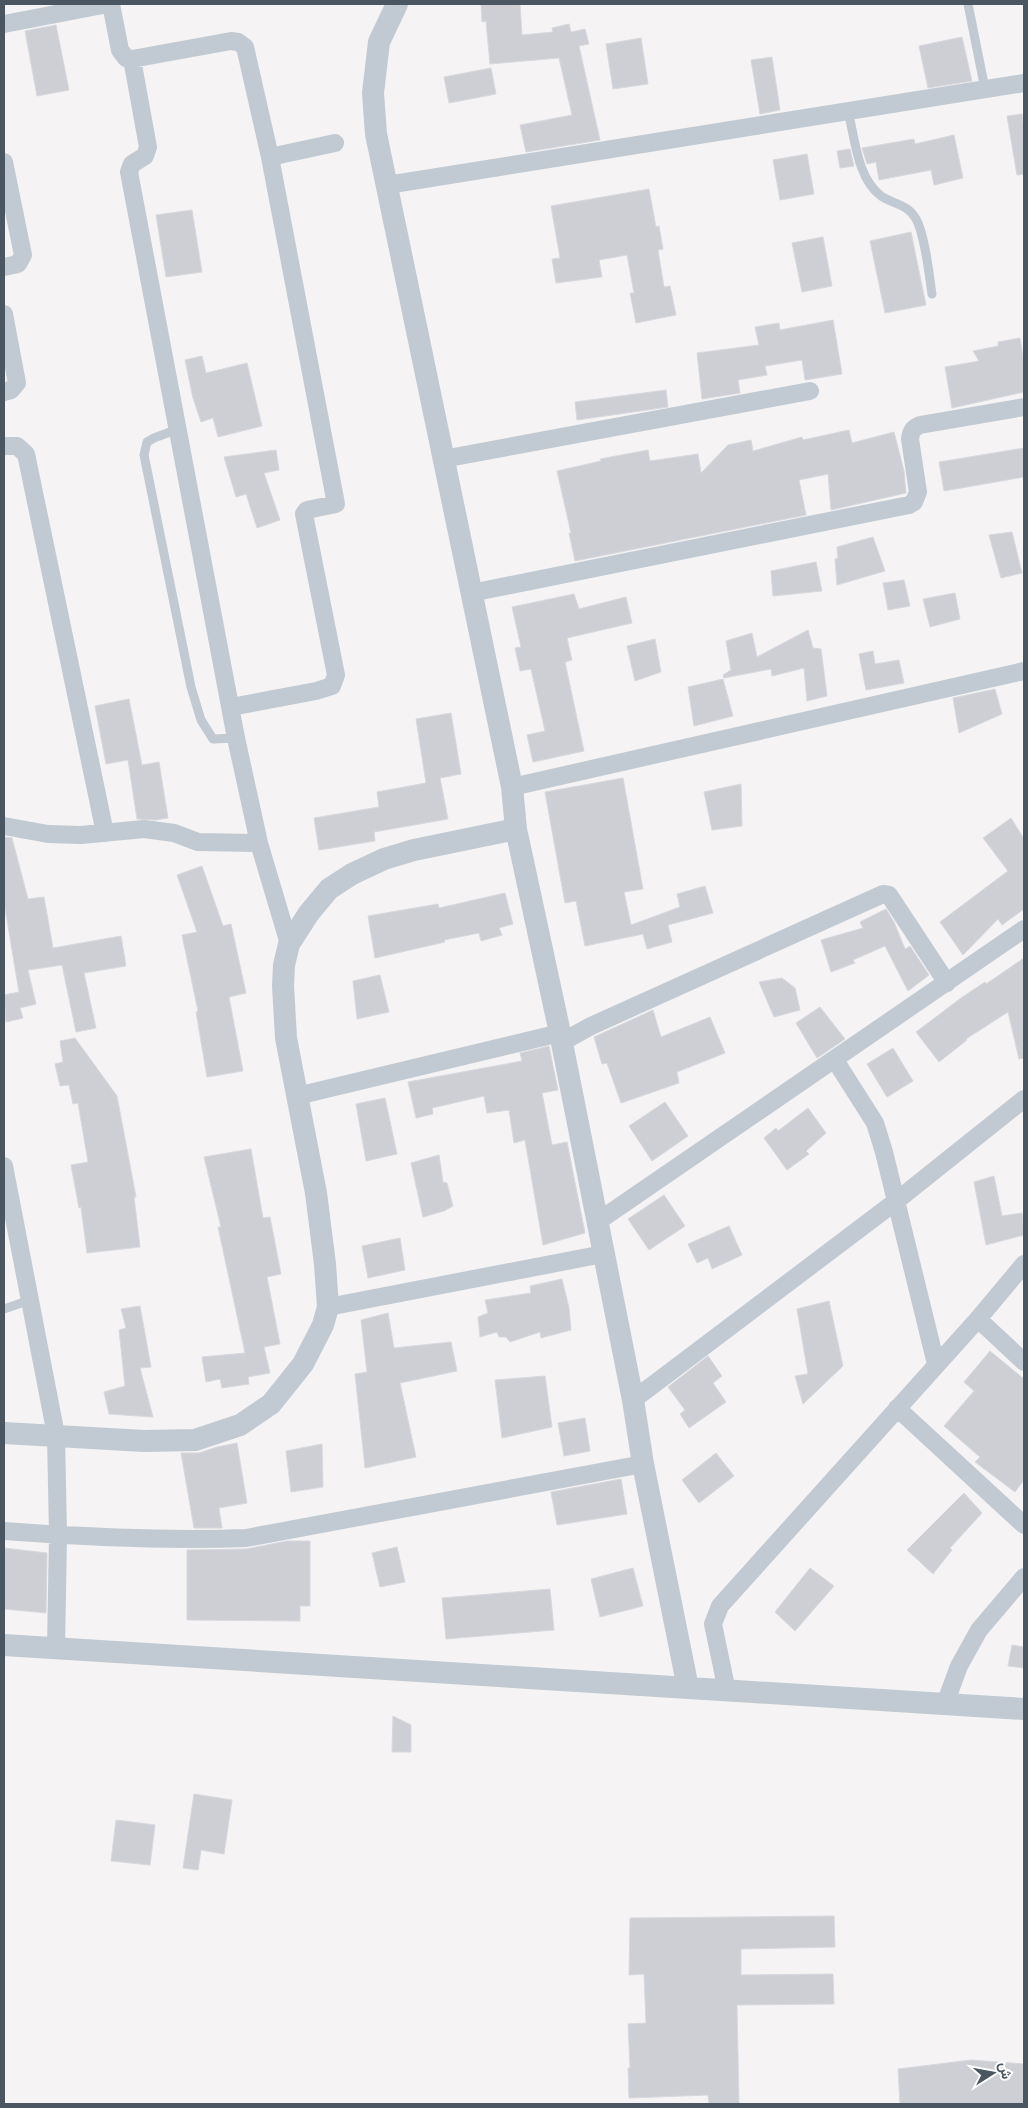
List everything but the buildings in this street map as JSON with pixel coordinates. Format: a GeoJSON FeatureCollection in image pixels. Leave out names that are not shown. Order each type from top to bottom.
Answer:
{"type":"FeatureCollection","features":[{"type":"Feature","properties":{"kind":"street"},"geometry":{"type":"LineString","coordinates":[[4,24],[109,4],[123,56],[132,59],[231,41],[238,42],[245,47],[248,55],[270,156],[336,504],[308,510],[304,514],[336,675],[332,686],[231,707]]}},
{"type":"Feature","properties":{"kind":"street"},"geometry":{"type":"LineString","coordinates":[[397,4],[378,42],[373,93],[376,134],[512,787],[516,829],[561,1037],[688,1688]]}},
{"type":"Feature","properties":{"kind":"street"},"geometry":{"type":"LineString","coordinates":[[132,59],[148,147],[145,156],[132,164],[130,172],[236,738],[259,844],[290,944]]}},
{"type":"Feature","properties":{"kind":"street"},"geometry":{"type":"LineString","coordinates":[[387,185],[1024,83]]}},
{"type":"Feature","properties":{"kind":"street"},"geometry":{"type":"LineString","coordinates":[[270,156],[335,143]]}},
{"type":"Feature","properties":{"kind":"street"},"geometry":{"type":"LineString","coordinates":[[4,164],[23,255],[18,264],[4,267]]}},
{"type":"Feature","properties":{"kind":"street"},"geometry":{"type":"LineString","coordinates":[[4,314],[17,383],[11,390],[4,392]]}},
{"type":"Feature","properties":{"kind":"street"},"geometry":{"type":"LineString","coordinates":[[443,459],[810,391]]}},
{"type":"Feature","properties":{"kind":"street"},"geometry":{"type":"LineString","coordinates":[[471,592],[908,505],[914,502],[918,492],[910,439],[914,428],[920,425],[1024,407]]}},
{"type":"Feature","properties":{"kind":"street"},"geometry":{"type":"LineString","coordinates":[[4,446],[17,446],[26,454],[105,834]]}},
{"type":"Feature","properties":{"kind":"street"},"geometry":{"type":"LineString","coordinates":[[512,787],[1024,671]]}},
{"type":"Feature","properties":{"kind":"street"},"geometry":{"type":"LineString","coordinates":[[4,826],[48,834],[81,835],[144,829],[174,833],[198,842],[259,844]]}},
{"type":"Feature","properties":{"kind":"street"},"geometry":{"type":"LineString","coordinates":[[4,1432],[144,1441],[195,1440],[240,1425],[270,1404],[303,1364],[323,1325],[328,1307],[325,1264],[316,1193],[286,1038],[284,965],[290,944],[309,913],[329,889],[352,874],[384,859],[414,850],[516,829]]}},
{"type":"Feature","properties":{"kind":"street"},"geometry":{"type":"LineString","coordinates":[[297,1096],[561,1037],[590,1026],[883,894],[888,895],[947,984]]}},
{"type":"Feature","properties":{"kind":"street"},"geometry":{"type":"LineString","coordinates":[[597,1222],[947,984],[1024,929]]}},
{"type":"Feature","properties":{"kind":"street"},"geometry":{"type":"LineString","coordinates":[[835,1060],[875,1123],[884,1152],[936,1364]]}},
{"type":"Feature","properties":{"kind":"street"},"geometry":{"type":"LineString","coordinates":[[633,1400],[896,1202],[1024,1099]]}},
{"type":"Feature","properties":{"kind":"street"},"geometry":{"type":"LineString","coordinates":[[4,1166],[56,1435],[58,1535],[56,1648]]}},
{"type":"Feature","properties":{"kind":"street"},"geometry":{"type":"LineString","coordinates":[[328,1307],[603,1254]]}},
{"type":"Feature","properties":{"kind":"street"},"geometry":{"type":"LineString","coordinates":[[727,1691],[713,1624],[720,1606],[978,1319],[1024,1264]]}},
{"type":"Feature","properties":{"kind":"street"},"geometry":{"type":"LineString","coordinates":[[978,1319],[1024,1362]]}},
{"type":"Feature","properties":{"kind":"street"},"geometry":{"type":"LineString","coordinates":[[897,1408],[1024,1525]]}},
{"type":"Feature","properties":{"kind":"street"},"geometry":{"type":"LineString","coordinates":[[4,1531],[58,1535],[200,1540],[246,1538],[643,1464]]}},
{"type":"Feature","properties":{"kind":"street"},"geometry":{"type":"LineString","coordinates":[[945,1704],[959,1666],[979,1630],[1024,1577]]}},
{"type":"Feature","properties":{"kind":"street"},"geometry":{"type":"LineString","coordinates":[[4,1645],[1024,1709]]}},
{"type":"Feature","properties":{"kind":"lane"},"geometry":{"type":"LineString","coordinates":[[968,4],[985,89]]}},
{"type":"Feature","properties":{"kind":"lane"},"geometry":{"type":"LineString","coordinates":[[848,111],[866,178],[882,197],[902,205],[916,219],[920,230],[932,294]]}},
{"type":"Feature","properties":{"kind":"lane"},"geometry":{"type":"LineString","coordinates":[[178,429],[148,442],[144,455],[179,634],[191,687],[201,720],[213,739],[236,738]]}},
{"type":"Feature","properties":{"kind":"lane"},"geometry":{"type":"LineString","coordinates":[[4,1309],[30,1300]]}}]}
